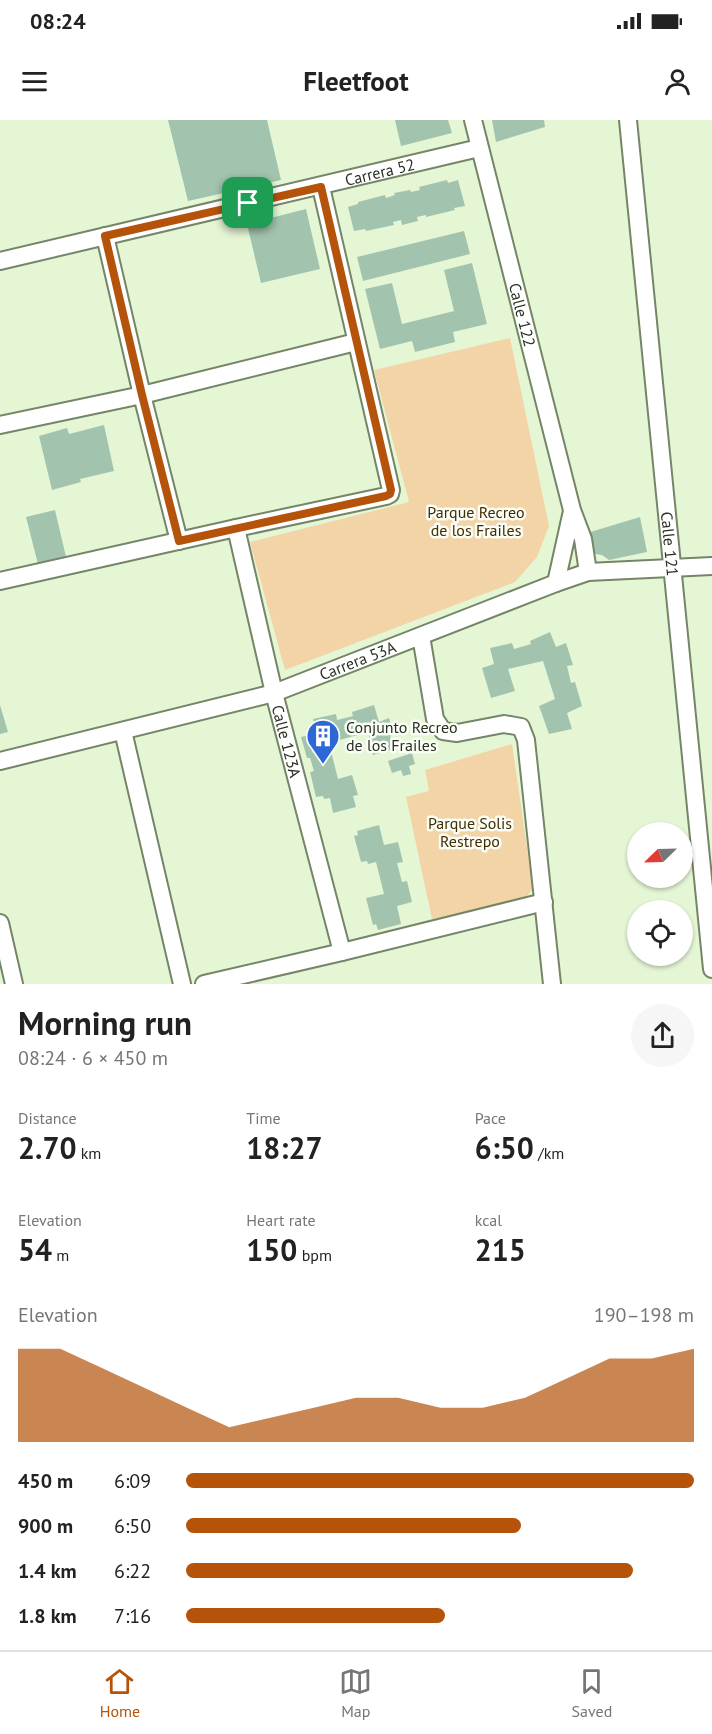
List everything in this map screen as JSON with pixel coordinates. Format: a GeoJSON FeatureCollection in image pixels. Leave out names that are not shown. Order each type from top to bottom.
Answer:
{"type":"FeatureCollection","features":[{"type":"Feature","properties":{"kind":"street","name":"Calle 122"},"geometry":{"type":"LineString","coordinates":[[473,120],[572,510],[583,539],[588,572]]}},
{"type":"Feature","properties":{"kind":"street","name":"Calle 121"},"geometry":{"type":"LineString","coordinates":[[627,120],[712,969]]}},
{"type":"Feature","properties":{"kind":"street","name":"Carrera 52"},"geometry":{"type":"LineString","coordinates":[[0,261],[479,148]]}},
{"type":"Feature","properties":{"kind":"street"},"geometry":{"type":"LineString","coordinates":[[0,581],[390,494],[391,490],[321,187]]}},
{"type":"Feature","properties":{"kind":"street"},"geometry":{"type":"LineString","coordinates":[[105,236],[179,541]]}},
{"type":"Feature","properties":{"kind":"street"},"geometry":{"type":"LineString","coordinates":[[0,424],[142,395],[356,342]]}},
{"type":"Feature","properties":{"kind":"street","name":"Calle 122"},"geometry":{"type":"LineString","coordinates":[[556,583],[572,510]]}},
{"type":"Feature","properties":{"kind":"street","name":"Calle 123A"},"geometry":{"type":"LineString","coordinates":[[236,528],[274,693],[342,952]]}},
{"type":"Feature","properties":{"kind":"street","name":"Carrera 53A"},"geometry":{"type":"LineString","coordinates":[[0,761],[274,693],[588,572],[712,566]]}},
{"type":"Feature","properties":{"kind":"street"},"geometry":{"type":"LineString","coordinates":[[421,636],[435,719],[443,731],[457,733],[504,724],[521,727],[526,740],[552,984]]}},
{"type":"Feature","properties":{"kind":"street"},"geometry":{"type":"LineString","coordinates":[[123,731],[182,984]]}},
{"type":"Feature","properties":{"kind":"street"},"geometry":{"type":"LineString","coordinates":[[204,984],[544,902]]}},
{"type":"Feature","properties":{"kind":"street"},"geometry":{"type":"LineString","coordinates":[[0,923],[14,984]]}},
{"type":"Feature","properties":{"kind":"green space","name":"Parque Recreo de los Frailes"},"geometry":{"type":"Polygon","coordinates":[[[510,338],[549,526],[537,557],[515,582],[285,670],[250,542],[409,502],[374,370],[510,338]]]}},
{"type":"Feature","properties":{"kind":"green space","name":"Parque Solis Restrepo"},"geometry":{"type":"Polygon","coordinates":[[[512,744],[533,889],[522,902],[432,919],[406,797],[429,791],[425,770],[512,744]]]}},
{"type":"Feature","properties":{"kind":"building"},"geometry":{"type":"Polygon","coordinates":[[[168,120],[267,120],[281,180],[188,201],[168,120]]]}},
{"type":"Feature","properties":{"kind":"building"},"geometry":{"type":"Polygon","coordinates":[[[395,120],[448,120],[452,133],[401,146],[395,120]]]}},
{"type":"Feature","properties":{"kind":"building"},"geometry":{"type":"Polygon","coordinates":[[[492,120],[544,120],[545,127],[496,142],[492,120]]]}},
{"type":"Feature","properties":{"kind":"building"},"geometry":{"type":"Polygon","coordinates":[[[447,180],[448,183],[458,180],[465,206],[426,217],[426,215],[417,217],[418,221],[402,225],[401,220],[393,222],[394,225],[354,231],[348,207],[385,195],[386,198],[395,195],[394,193],[420,190],[419,187],[447,180]]]}},
{"type":"Feature","properties":{"kind":"building"},"geometry":{"type":"Polygon","coordinates":[[[306,209],[320,269],[261,283],[247,224],[306,209]]]}},
{"type":"Feature","properties":{"kind":"building"},"geometry":{"type":"Polygon","coordinates":[[[464,231],[470,254],[363,281],[357,257],[464,231]]]}},
{"type":"Feature","properties":{"kind":"building"},"geometry":{"type":"Polygon","coordinates":[[[472,263],[487,324],[453,332],[455,342],[415,352],[412,341],[380,349],[365,289],[392,283],[402,324],[454,311],[444,270],[472,263]]]}},
{"type":"Feature","properties":{"kind":"building"},"geometry":{"type":"Polygon","coordinates":[[[104,425],[114,471],[80,479],[81,482],[52,490],[39,436],[67,428],[69,434],[104,425]]]}},
{"type":"Feature","properties":{"kind":"building"},"geometry":{"type":"Polygon","coordinates":[[[55,510],[66,557],[38,564],[26,517],[55,510]]]}},
{"type":"Feature","properties":{"kind":"building"},"geometry":{"type":"Polygon","coordinates":[[[640,517],[647,552],[609,560],[602,555],[595,554],[587,533],[640,517]]]}},
{"type":"Feature","properties":{"kind":"building"},"geometry":{"type":"Polygon","coordinates":[[[550,632],[556,647],[566,643],[573,665],[567,666],[571,683],[575,682],[582,706],[567,713],[572,729],[549,734],[539,706],[555,699],[543,661],[508,669],[515,691],[491,698],[482,668],[494,664],[490,648],[512,643],[514,649],[531,644],[530,641],[550,632]]]}},
{"type":"Feature","properties":{"kind":"building"},"geometry":{"type":"Polygon","coordinates":[[[0,705],[8,732],[0,734],[0,705]]]}},
{"type":"Feature","properties":{"kind":"building","name":"Conjunto Recreo de los Frailes"},"geometry":{"type":"Polygon","coordinates":[[[374,705],[379,722],[389,718],[394,735],[390,736],[394,749],[373,755],[368,732],[329,743],[338,779],[352,775],[358,795],[353,796],[356,807],[333,813],[330,798],[316,797],[310,772],[314,771],[310,758],[307,758],[301,737],[317,733],[313,719],[336,714],[337,720],[353,716],[352,712],[374,705]]]}},
{"type":"Feature","properties":{"kind":"building"},"geometry":{"type":"Polygon","coordinates":[[[412,753],[415,764],[409,766],[411,774],[403,776],[401,770],[392,773],[388,761],[412,753]]]}},
{"type":"Feature","properties":{"kind":"building"},"geometry":{"type":"Polygon","coordinates":[[[379,825],[384,845],[398,842],[403,862],[397,863],[402,882],[407,881],[412,902],[397,906],[401,924],[378,930],[376,924],[373,925],[366,898],[384,894],[376,862],[368,864],[367,861],[361,862],[354,836],[358,835],[357,831],[379,825]]]}},
{"type":"Feature","properties":{"kind":"place","name":"Conjunto Recreo de los Frailes"},"geometry":{"type":"Point","coordinates":[323,765]}},
{"type":"Feature","properties":{"kind":"route"},"geometry":{"type":"LineString","coordinates":[[321,187],[391,490],[386,496],[179,541],[105,236],[248,203],[321,187]]}}]}
